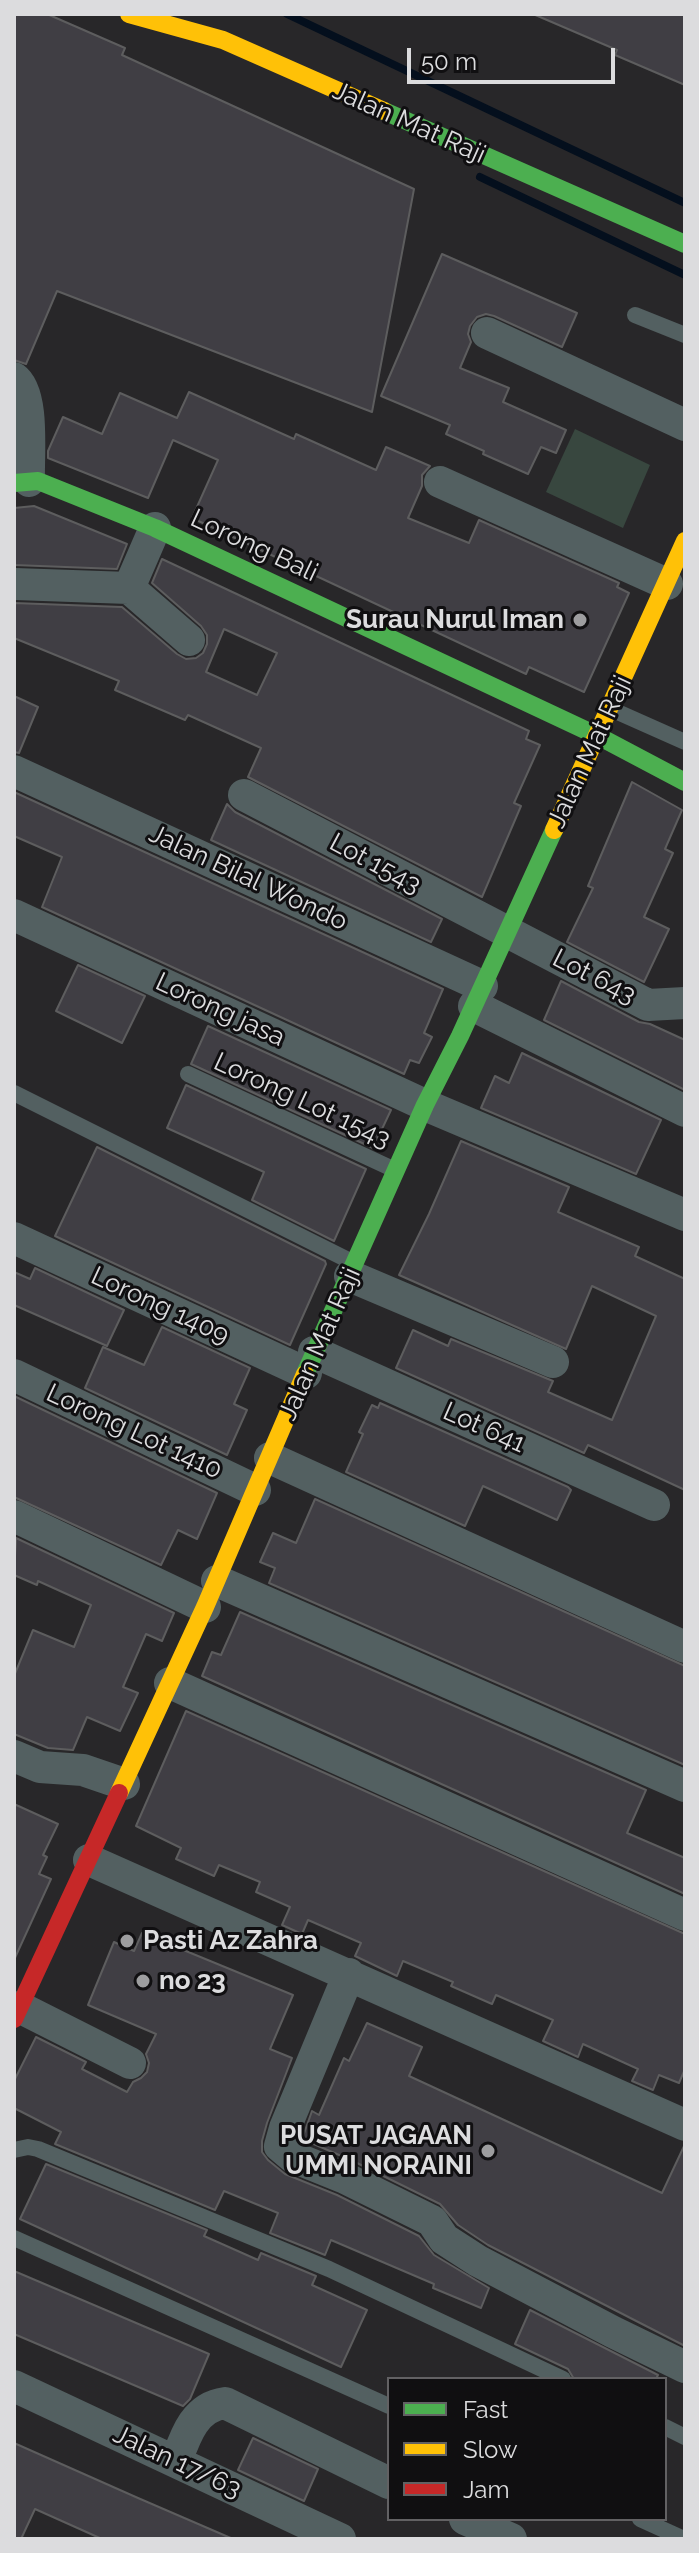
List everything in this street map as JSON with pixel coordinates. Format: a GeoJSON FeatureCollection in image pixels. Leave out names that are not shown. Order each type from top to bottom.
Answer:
{"type":"FeatureCollection","features":[{"type":"Feature","properties":{"kind":"street","name":"Jalan Mat Raji"},"geometry":{"type":"LineString","coordinates":[[129,14],[223,40],[685,244]]}},
{"type":"Feature","properties":{"kind":"street"},"geometry":{"type":"LineString","coordinates":[[487,333],[685,425]]}},
{"type":"Feature","properties":{"kind":"street"},"geometry":{"type":"LineString","coordinates":[[14,378],[19,381],[28,402],[22,482]]}},
{"type":"Feature","properties":{"kind":"street","name":"Lorong Bali"},"geometry":{"type":"LineString","coordinates":[[22,482],[38,481],[155,528],[598,736],[685,782]]}},
{"type":"Feature","properties":{"kind":"street"},"geometry":{"type":"LineString","coordinates":[[440,482],[667,584]]}},
{"type":"Feature","properties":{"kind":"street"},"geometry":{"type":"LineString","coordinates":[[129,588],[155,528]]}},
{"type":"Feature","properties":{"kind":"street","name":"Jalan Mat Raji"},"geometry":{"type":"LineString","coordinates":[[19,1999],[89,1860],[211,1594],[425,1105],[444,1071],[612,710],[685,541]]}},
{"type":"Feature","properties":{"kind":"street"},"geometry":{"type":"LineString","coordinates":[[15,584],[129,588],[189,640]]}},
{"type":"Feature","properties":{"kind":"street","name":"Jalan Bilal Wondo"},"geometry":{"type":"LineString","coordinates":[[14,771],[478,996]]}},
{"type":"Feature","properties":{"kind":"street","name":"Lot 1543"},"geometry":{"type":"LineString","coordinates":[[244,795],[506,933]]}},
{"type":"Feature","properties":{"kind":"street","name":"Lorong jasa"},"geometry":{"type":"LineString","coordinates":[[14,915],[425,1105],[685,1215]]}},
{"type":"Feature","properties":{"kind":"street","name":"Lot 643"},"geometry":{"type":"LineString","coordinates":[[506,933],[648,1005],[685,1003]]}},
{"type":"Feature","properties":{"kind":"street"},"geometry":{"type":"LineString","coordinates":[[478,996],[685,1111]]}},
{"type":"Feature","properties":{"kind":"street","name":"Lorong 1409"},"geometry":{"type":"LineString","coordinates":[[14,1238],[310,1363]]}},
{"type":"Feature","properties":{"kind":"street"},"geometry":{"type":"LineString","coordinates":[[352,1270],[553,1362]]}},
{"type":"Feature","properties":{"kind":"street","name":"Lot 641"},"geometry":{"type":"LineString","coordinates":[[310,1363],[654,1505]]}},
{"type":"Feature","properties":{"kind":"street","name":"Lorong Lot 1410"},"geometry":{"type":"LineString","coordinates":[[14,1375],[255,1490]]}},
{"type":"Feature","properties":{"kind":"street"},"geometry":{"type":"LineString","coordinates":[[270,1458],[685,1647]]}},
{"type":"Feature","properties":{"kind":"street"},"geometry":{"type":"LineString","coordinates":[[14,1516],[685,1786]]}},
{"type":"Feature","properties":{"kind":"street"},"geometry":{"type":"LineString","coordinates":[[170,1683],[685,1915]]}},
{"type":"Feature","properties":{"kind":"street"},"geometry":{"type":"LineString","coordinates":[[14,1756],[40,1767],[83,1770],[124,1784]]}},
{"type":"Feature","properties":{"kind":"street"},"geometry":{"type":"LineString","coordinates":[[89,1860],[685,2125]]}},
{"type":"Feature","properties":{"kind":"street"},"geometry":{"type":"LineString","coordinates":[[349,1974],[280,2146],[293,2157],[345,2178],[432,2221],[444,2239],[478,2261],[685,2367]]}},
{"type":"Feature","properties":{"kind":"street"},"geometry":{"type":"LineString","coordinates":[[19,1999],[130,2063]]}},
{"type":"Feature","properties":{"kind":"street","name":"Jalan 17/63"},"geometry":{"type":"LineString","coordinates":[[14,2386],[340,2539]]}},
{"type":"Feature","properties":{"kind":"street"},"geometry":{"type":"LineString","coordinates":[[176,2462],[190,2424],[213,2405],[225,2403],[387,2482]]}},
{"type":"Feature","properties":{"kind":"street"},"geometry":{"type":"LineString","coordinates":[[470,2521],[511,2539]]}},
{"type":"Feature","properties":{"kind":"lane"},"geometry":{"type":"LineString","coordinates":[[635,315],[685,335]]}},
{"type":"Feature","properties":{"kind":"lane"},"geometry":{"type":"LineString","coordinates":[[612,710],[685,742]]}},
{"type":"Feature","properties":{"kind":"lane","name":"Lorong Lot 1543"},"geometry":{"type":"LineString","coordinates":[[188,1074],[396,1171]]}},
{"type":"Feature","properties":{"kind":"lane"},"geometry":{"type":"LineString","coordinates":[[14,1093],[352,1270]]}},
{"type":"Feature","properties":{"kind":"lane"},"geometry":{"type":"LineString","coordinates":[[14,2150],[28,2147],[38,2149],[329,2269],[559,2377]]}},
{"type":"Feature","properties":{"kind":"lane"},"geometry":{"type":"LineString","coordinates":[[14,2238],[387,2405]]}},
{"type":"Feature","properties":{"kind":"lane"},"geometry":{"type":"LineString","coordinates":[[667,2428],[685,2437]]}},
{"type":"Feature","properties":{"kind":"lane"},"geometry":{"type":"LineString","coordinates":[[644,2521],[684,2539]]}},
{"type":"Feature","properties":{"kind":"green space"},"geometry":{"type":"Polygon","coordinates":[[[575,429],[650,465],[623,528],[546,492],[575,429]]]}},
{"type":"Feature","properties":{"kind":"building"},"geometry":{"type":"Polygon","coordinates":[[[14,14],[47,14],[125,48],[122,55],[414,189],[372,412],[57,291],[26,364],[14,360],[14,14]]]}},
{"type":"Feature","properties":{"kind":"building"},"geometry":{"type":"Polygon","coordinates":[[[533,14],[685,14],[685,85],[615,55],[617,50],[533,14]]]}},
{"type":"Feature","properties":{"kind":"building"},"geometry":{"type":"Polygon","coordinates":[[[442,254],[577,313],[562,347],[486,314],[477,317],[470,326],[468,334],[471,342],[460,368],[509,388],[503,402],[566,430],[556,453],[541,447],[528,474],[446,434],[450,425],[381,396],[442,254]]]}},
{"type":"Feature","properties":{"kind":"building"},"geometry":{"type":"Polygon","coordinates":[[[189,392],[294,439],[296,434],[376,470],[386,447],[430,466],[422,475],[422,486],[408,518],[469,543],[479,520],[619,583],[617,587],[629,593],[584,692],[529,667],[526,674],[192,518],[218,460],[173,440],[148,498],[48,458],[48,451],[63,417],[102,434],[120,393],[177,418],[189,392]]]}},
{"type":"Feature","properties":{"kind":"building"},"geometry":{"type":"Polygon","coordinates":[[[34,506],[127,544],[117,569],[14,565],[14,508],[34,506]]]}},
{"type":"Feature","properties":{"kind":"building"},"geometry":{"type":"Polygon","coordinates":[[[162,559],[529,731],[526,739],[540,745],[514,803],[521,806],[482,897],[248,777],[261,748],[188,715],[185,720],[115,690],[119,681],[14,638],[14,603],[122,607],[177,654],[186,659],[196,658],[203,653],[207,635],[201,626],[152,583],[162,559]],[[224,629],[206,672],[257,695],[277,653],[224,629]]]}},
{"type":"Feature","properties":{"kind":"building"},"geometry":{"type":"Polygon","coordinates":[[[14,696],[38,707],[19,753],[14,752],[14,696]]]}},
{"type":"Feature","properties":{"kind":"building"},"geometry":{"type":"Polygon","coordinates":[[[632,782],[682,810],[665,849],[673,853],[644,917],[669,929],[644,982],[567,942],[593,888],[588,886],[632,782]]]}},
{"type":"Feature","properties":{"kind":"building"},"geometry":{"type":"Polygon","coordinates":[[[14,792],[443,989],[424,1033],[432,1037],[419,1063],[410,1060],[404,1074],[42,907],[62,857],[14,836],[14,792]]]}},
{"type":"Feature","properties":{"kind":"building"},"geometry":{"type":"Polygon","coordinates":[[[227,804],[235,812],[442,919],[431,942],[211,840],[227,804]]]}},
{"type":"Feature","properties":{"kind":"building"},"geometry":{"type":"Polygon","coordinates":[[[78,965],[145,996],[122,1043],[56,1011],[78,965]]]}},
{"type":"Feature","properties":{"kind":"building"},"geometry":{"type":"Polygon","coordinates":[[[561,981],[639,1022],[685,1040],[685,1090],[544,1020],[561,981]]]}},
{"type":"Feature","properties":{"kind":"building"},"geometry":{"type":"Polygon","coordinates":[[[208,1026],[391,1110],[373,1148],[191,1064],[208,1026]]]}},
{"type":"Feature","properties":{"kind":"building"},"geometry":{"type":"Polygon","coordinates":[[[522,1053],[661,1120],[636,1174],[481,1108],[495,1076],[509,1083],[522,1053]]]}},
{"type":"Feature","properties":{"kind":"building"},"geometry":{"type":"Polygon","coordinates":[[[186,1085],[366,1169],[334,1241],[252,1200],[264,1172],[167,1128],[186,1085]]]}},
{"type":"Feature","properties":{"kind":"building"},"geometry":{"type":"Polygon","coordinates":[[[461,1141],[569,1187],[558,1212],[639,1247],[635,1256],[685,1279],[685,1490],[588,1445],[584,1453],[396,1368],[413,1330],[448,1346],[451,1339],[553,1381],[548,1392],[612,1420],[656,1316],[592,1286],[566,1349],[399,1275],[461,1141]]]}},
{"type":"Feature","properties":{"kind":"building"},"geometry":{"type":"Polygon","coordinates":[[[97,1147],[325,1261],[290,1345],[55,1236],[97,1147]]]}},
{"type":"Feature","properties":{"kind":"building"},"geometry":{"type":"Polygon","coordinates":[[[35,1268],[124,1310],[107,1346],[14,1305],[14,1272],[30,1279],[35,1268]]]}},
{"type":"Feature","properties":{"kind":"building"},"geometry":{"type":"Polygon","coordinates":[[[162,1327],[250,1368],[234,1404],[247,1410],[227,1455],[85,1388],[103,1347],[144,1365],[162,1327]]]}},
{"type":"Feature","properties":{"kind":"building"},"geometry":{"type":"Polygon","coordinates":[[[14,1396],[217,1493],[197,1539],[178,1530],[161,1565],[14,1497],[14,1396]]]}},
{"type":"Feature","properties":{"kind":"building"},"geometry":{"type":"Polygon","coordinates":[[[380,1403],[568,1487],[571,1490],[557,1520],[483,1486],[465,1526],[346,1472],[372,1405],[378,1408],[380,1403]]]}},
{"type":"Feature","properties":{"kind":"building"},"geometry":{"type":"Polygon","coordinates":[[[315,1499],[685,1666],[685,1765],[269,1583],[275,1568],[260,1562],[273,1533],[296,1543],[315,1499]]]}},
{"type":"Feature","properties":{"kind":"building"},"geometry":{"type":"Polygon","coordinates":[[[16,1538],[174,1613],[162,1641],[146,1634],[123,1687],[138,1693],[120,1731],[87,1717],[73,1750],[48,1748],[14,1734],[14,1676],[33,1630],[74,1647],[91,1605],[38,1581],[37,1585],[14,1575],[16,1538]]]}},
{"type":"Feature","properties":{"kind":"building"},"geometry":{"type":"Polygon","coordinates":[[[240,1612],[646,1790],[627,1833],[685,1858],[685,1894],[202,1676],[212,1652],[221,1655],[240,1612]]]}},
{"type":"Feature","properties":{"kind":"building"},"geometry":{"type":"Polygon","coordinates":[[[186,1711],[685,1934],[685,2069],[679,2083],[659,2075],[653,2090],[632,2081],[638,2069],[583,2044],[578,2057],[543,2041],[553,2020],[496,1995],[492,2004],[451,1986],[453,1982],[403,1961],[397,1976],[355,1956],[361,1943],[308,1920],[302,1934],[282,1925],[290,1907],[256,1892],[260,1882],[219,1865],[214,1876],[176,1859],[181,1848],[136,1826],[186,1711]]]}},
{"type":"Feature","properties":{"kind":"building"},"geometry":{"type":"Polygon","coordinates":[[[14,1804],[58,1824],[43,1855],[47,1857],[39,1874],[51,1879],[14,1960],[14,1804]]]}},
{"type":"Feature","properties":{"kind":"building"},"geometry":{"type":"Polygon","coordinates":[[[142,1933],[293,1995],[270,2049],[292,2058],[267,2123],[262,2152],[285,2174],[337,2195],[419,2236],[434,2255],[489,2288],[481,2308],[433,2288],[434,2284],[331,2240],[325,2255],[270,2233],[278,2213],[224,2191],[215,2210],[55,2144],[61,2132],[14,2108],[14,2081],[36,2037],[86,2062],[82,2069],[127,2092],[133,2082],[147,2072],[149,2063],[146,2054],[156,2034],[88,2005],[114,1942],[134,1951],[142,1933]]]}},
{"type":"Feature","properties":{"kind":"building"},"geometry":{"type":"Polygon","coordinates":[[[367,2023],[422,2047],[409,2076],[662,2193],[685,2144],[685,2346],[488,2245],[458,2225],[440,2204],[302,2139],[312,2111],[319,2115],[344,2058],[349,2061],[367,2023]]]}},
{"type":"Feature","properties":{"kind":"building"},"geometry":{"type":"Polygon","coordinates":[[[46,2164],[207,2230],[204,2236],[258,2260],[261,2253],[316,2276],[312,2285],[367,2310],[341,2367],[20,2219],[46,2164]]]}},
{"type":"Feature","properties":{"kind":"building"},"geometry":{"type":"Polygon","coordinates":[[[14,2271],[209,2354],[190,2399],[183,2406],[14,2334],[14,2271]]]}},
{"type":"Feature","properties":{"kind":"building"},"geometry":{"type":"Polygon","coordinates":[[[530,2310],[658,2375],[573,2377],[568,2369],[515,2344],[530,2310]]]}},
{"type":"Feature","properties":{"kind":"building"},"geometry":{"type":"Polygon","coordinates":[[[253,2438],[318,2469],[304,2501],[238,2470],[253,2438]]]}},
{"type":"Feature","properties":{"kind":"building"},"geometry":{"type":"Polygon","coordinates":[[[14,2443],[233,2539],[102,2539],[35,2509],[21,2539],[14,2539],[14,2443]]]}},
{"type":"Feature","properties":{"kind":"waterway"},"geometry":{"type":"LineString","coordinates":[[287,14],[685,203]]}},
{"type":"Feature","properties":{"kind":"waterway"},"geometry":{"type":"LineString","coordinates":[[480,177],[685,275]]}},
{"type":"Feature","properties":{"kind":"traffic: fast"},"geometry":{"type":"LineString","coordinates":[[384,111],[685,244]]}},
{"type":"Feature","properties":{"kind":"traffic: fast"},"geometry":{"type":"LineString","coordinates":[[14,483],[38,481],[155,528],[598,736],[685,782]]}},
{"type":"Feature","properties":{"kind":"traffic: fast"},"geometry":{"type":"LineString","coordinates":[[305,1374],[425,1105],[554,830]]}},
{"type":"Feature","properties":{"kind":"traffic: slow"},"geometry":{"type":"LineString","coordinates":[[129,14],[223,40],[384,111]]}},
{"type":"Feature","properties":{"kind":"traffic: slow"},"geometry":{"type":"LineString","coordinates":[[554,830],[685,541]]}},
{"type":"Feature","properties":{"kind":"traffic: slow"},"geometry":{"type":"LineString","coordinates":[[119,1793],[205,1607],[305,1374]]}},
{"type":"Feature","properties":{"kind":"traffic: jam"},"geometry":{"type":"LineString","coordinates":[[14,2019],[119,1793]]}},
{"type":"Feature","properties":{"kind":"place","name":"Surau Nurul Iman"},"geometry":{"type":"Point","coordinates":[580,620]}},
{"type":"Feature","properties":{"kind":"place","name":"Pasti Az Zahra"},"geometry":{"type":"Point","coordinates":[127,1941]}},
{"type":"Feature","properties":{"kind":"place","name":"no 23"},"geometry":{"type":"Point","coordinates":[143,1981]}},
{"type":"Feature","properties":{"kind":"place","name":"PUSAT JAGAAN UMMI NORAINI"},"geometry":{"type":"Point","coordinates":[488,2151]}}]}
